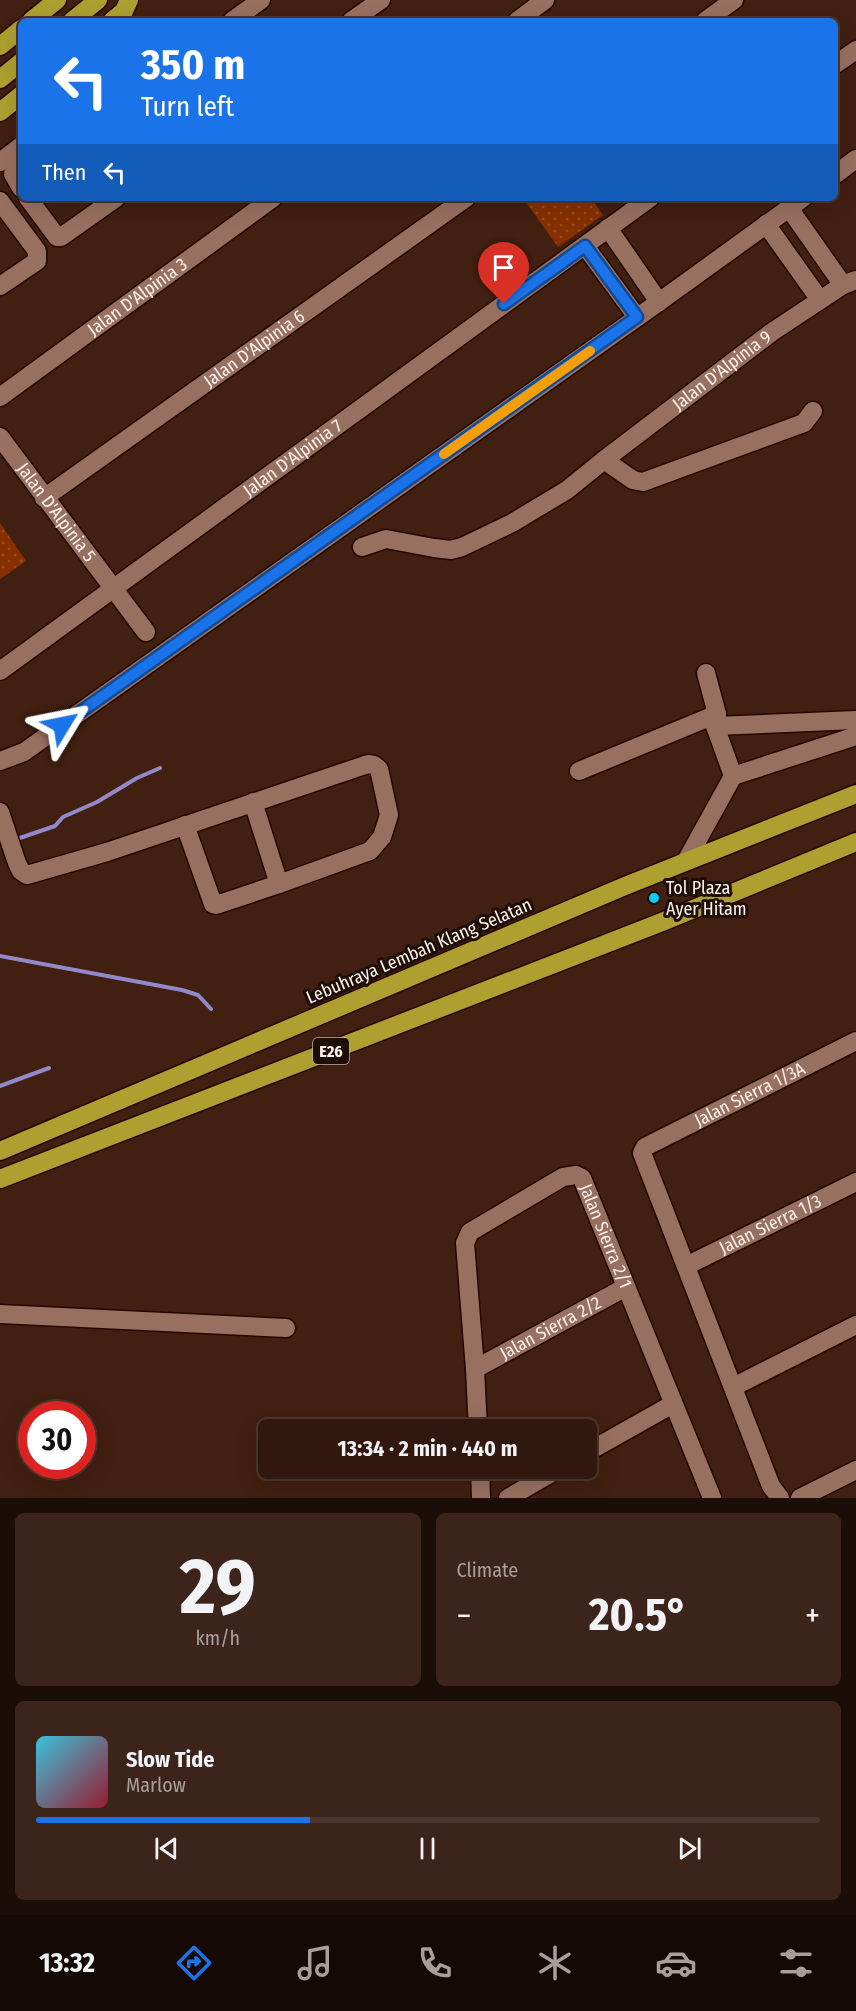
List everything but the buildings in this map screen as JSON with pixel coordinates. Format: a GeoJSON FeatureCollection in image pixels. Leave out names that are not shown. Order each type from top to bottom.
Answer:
{"type":"FeatureCollection","features":[{"type":"Feature","properties":{"kind":"highway"},"geometry":{"type":"LineString","coordinates":[[36,18],[57,0]]}},
{"type":"Feature","properties":{"kind":"highway"},"geometry":{"type":"LineString","coordinates":[[76,18],[98,0]]}},
{"type":"Feature","properties":{"kind":"highway"},"geometry":{"type":"LineString","coordinates":[[0,46],[18,32]]}},
{"type":"Feature","properties":{"kind":"highway"},"geometry":{"type":"LineString","coordinates":[[0,79],[18,64]]}},
{"type":"Feature","properties":{"kind":"highway"},"geometry":{"type":"LineString","coordinates":[[0,112],[18,97]]}},
{"type":"Feature","properties":{"kind":"highway","name":"Lebuhraya Lembah Klang Selatan"},"geometry":{"type":"LineString","coordinates":[[0,1151],[686,861],[856,794]]}},
{"type":"Feature","properties":{"kind":"highway","name":"E26"},"geometry":{"type":"LineString","coordinates":[[0,1179],[662,922],[856,842]]}},
{"type":"Feature","properties":{"kind":"street"},"geometry":{"type":"LineString","coordinates":[[236,18],[261,0]]}},
{"type":"Feature","properties":{"kind":"street"},"geometry":{"type":"LineString","coordinates":[[355,18],[381,0]]}},
{"type":"Feature","properties":{"kind":"street"},"geometry":{"type":"LineString","coordinates":[[520,18],[545,0]]}},
{"type":"Feature","properties":{"kind":"street"},"geometry":{"type":"LineString","coordinates":[[709,18],[734,0]]}},
{"type":"Feature","properties":{"kind":"street"},"geometry":{"type":"LineString","coordinates":[[838,63],[856,50]]}},
{"type":"Feature","properties":{"kind":"street"},"geometry":{"type":"LineString","coordinates":[[0,162],[18,151]]}},
{"type":"Feature","properties":{"kind":"street"},"geometry":{"type":"LineString","coordinates":[[838,172],[856,159]]}},
{"type":"Feature","properties":{"kind":"street"},"geometry":{"type":"LineString","coordinates":[[18,170],[13,174],[18,183]]}},
{"type":"Feature","properties":{"kind":"street"},"geometry":{"type":"LineString","coordinates":[[0,201],[37,251],[38,256],[37,261],[6,282]]}},
{"type":"Feature","properties":{"kind":"street"},"geometry":{"type":"LineString","coordinates":[[30,201],[57,237],[61,237],[112,201]]}},
{"type":"Feature","properties":{"kind":"street","name":"Jalan D'Alpinia 3"},"geometry":{"type":"LineString","coordinates":[[0,397],[269,201]]}},
{"type":"Feature","properties":{"kind":"street","name":"Jalan D'Alpinia 6"},"geometry":{"type":"LineString","coordinates":[[44,498],[462,201]]}},
{"type":"Feature","properties":{"kind":"street","name":"Jalan D'Alpinia 7"},"geometry":{"type":"LineString","coordinates":[[0,671],[646,201]]}},
{"type":"Feature","properties":{"kind":"street"},"geometry":{"type":"LineString","coordinates":[[0,762],[24,752],[796,203],[849,283]]}},
{"type":"Feature","properties":{"kind":"street"},"geometry":{"type":"LineString","coordinates":[[766,224],[820,300]]}},
{"type":"Feature","properties":{"kind":"street"},"geometry":{"type":"LineString","coordinates":[[608,228],[659,302]]}},
{"type":"Feature","properties":{"kind":"street"},"geometry":{"type":"LineString","coordinates":[[585,246],[637,317]]}},
{"type":"Feature","properties":{"kind":"street"},"geometry":{"type":"LineString","coordinates":[[617,290],[640,274]]}},
{"type":"Feature","properties":{"kind":"street","name":"Jalan D'Alpinia 9"},"geometry":{"type":"LineString","coordinates":[[362,547],[386,539],[451,550],[512,523],[567,490],[772,332],[849,283]]}},
{"type":"Feature","properties":{"kind":"street"},"geometry":{"type":"LineString","coordinates":[[604,460],[633,480],[643,482],[804,423],[813,411]]}},
{"type":"Feature","properties":{"kind":"street","name":"Jalan D'Alpinia 5"},"geometry":{"type":"LineString","coordinates":[[0,437],[146,632]]}},
{"type":"Feature","properties":{"kind":"street"},"geometry":{"type":"LineString","coordinates":[[705,673],[733,776]]}},
{"type":"Feature","properties":{"kind":"street"},"geometry":{"type":"LineString","coordinates":[[579,771],[716,720],[856,720]]}},
{"type":"Feature","properties":{"kind":"street"},"geometry":{"type":"LineString","coordinates":[[686,861],[733,776],[856,736]]}},
{"type":"Feature","properties":{"kind":"street"},"geometry":{"type":"LineString","coordinates":[[0,812],[17,863],[21,871],[27,875],[107,852],[185,825],[253,802],[368,764],[379,769],[389,815],[382,837],[370,851],[216,905],[213,903],[185,825]]}},
{"type":"Feature","properties":{"kind":"street"},"geometry":{"type":"LineString","coordinates":[[253,802],[279,884]]}},
{"type":"Feature","properties":{"kind":"street","name":"Jalan Sierra 1/3A"},"geometry":{"type":"LineString","coordinates":[[686,1266],[642,1153],[645,1146],[856,1041]]}},
{"type":"Feature","properties":{"kind":"street","name":"Jalan Sierra 2/1"},"geometry":{"type":"LineString","coordinates":[[477,1419],[465,1243],[470,1232],[563,1177],[576,1175],[582,1178],[712,1498]]}},
{"type":"Feature","properties":{"kind":"street","name":"Jalan Sierra 1/3"},"geometry":{"type":"LineString","coordinates":[[686,1266],[856,1182]]}},
{"type":"Feature","properties":{"kind":"street"},"geometry":{"type":"LineString","coordinates":[[686,1266],[771,1486],[780,1498]]}},
{"type":"Feature","properties":{"kind":"street","name":"Jalan Sierra 2/2"},"geometry":{"type":"LineString","coordinates":[[475,1369],[626,1287]]}},
{"type":"Feature","properties":{"kind":"street"},"geometry":{"type":"LineString","coordinates":[[0,1314],[286,1328]]}},
{"type":"Feature","properties":{"kind":"street"},"geometry":{"type":"LineString","coordinates":[[733,1387],[856,1325]]}},
{"type":"Feature","properties":{"kind":"street"},"geometry":{"type":"LineString","coordinates":[[597,1447],[673,1404]]}},
{"type":"Feature","properties":{"kind":"street"},"geometry":{"type":"LineString","coordinates":[[800,1498],[856,1470]]}},
{"type":"Feature","properties":{"kind":"street"},"geometry":{"type":"LineString","coordinates":[[480,1479],[481,1498]]}},
{"type":"Feature","properties":{"kind":"street"},"geometry":{"type":"LineString","coordinates":[[508,1498],[541,1479]]}},
{"type":"Feature","properties":{"kind":"shaded area"},"geometry":{"type":"Polygon","coordinates":[[[525,201],[593,201],[603,215],[558,247],[525,201]]]}},
{"type":"Feature","properties":{"kind":"shaded area"},"geometry":{"type":"Polygon","coordinates":[[[0,523],[26,561],[0,579],[0,523]]]}},
{"type":"Feature","properties":{"kind":"waterway"},"geometry":{"type":"LineString","coordinates":[[14,840],[55,826],[63,817],[97,802],[137,778],[160,768]]}},
{"type":"Feature","properties":{"kind":"waterway"},"geometry":{"type":"LineString","coordinates":[[0,956],[182,990],[198,995],[211,1009]]}},
{"type":"Feature","properties":{"kind":"waterway"},"geometry":{"type":"LineString","coordinates":[[0,1086],[49,1068]]}},
{"type":"Feature","properties":{"kind":"slow traffic"},"geometry":{"type":"LineString","coordinates":[[444,454],[590,351]]}},
{"type":"Feature","properties":{"kind":"place","name":"Tol Plaza Ayer Hitam"},"geometry":{"type":"Point","coordinates":[654,898]}},
{"type":"Feature","properties":{"kind":"route"},"geometry":{"type":"LineString","coordinates":[[62,725],[637,317],[585,246],[504,304]]}}]}
